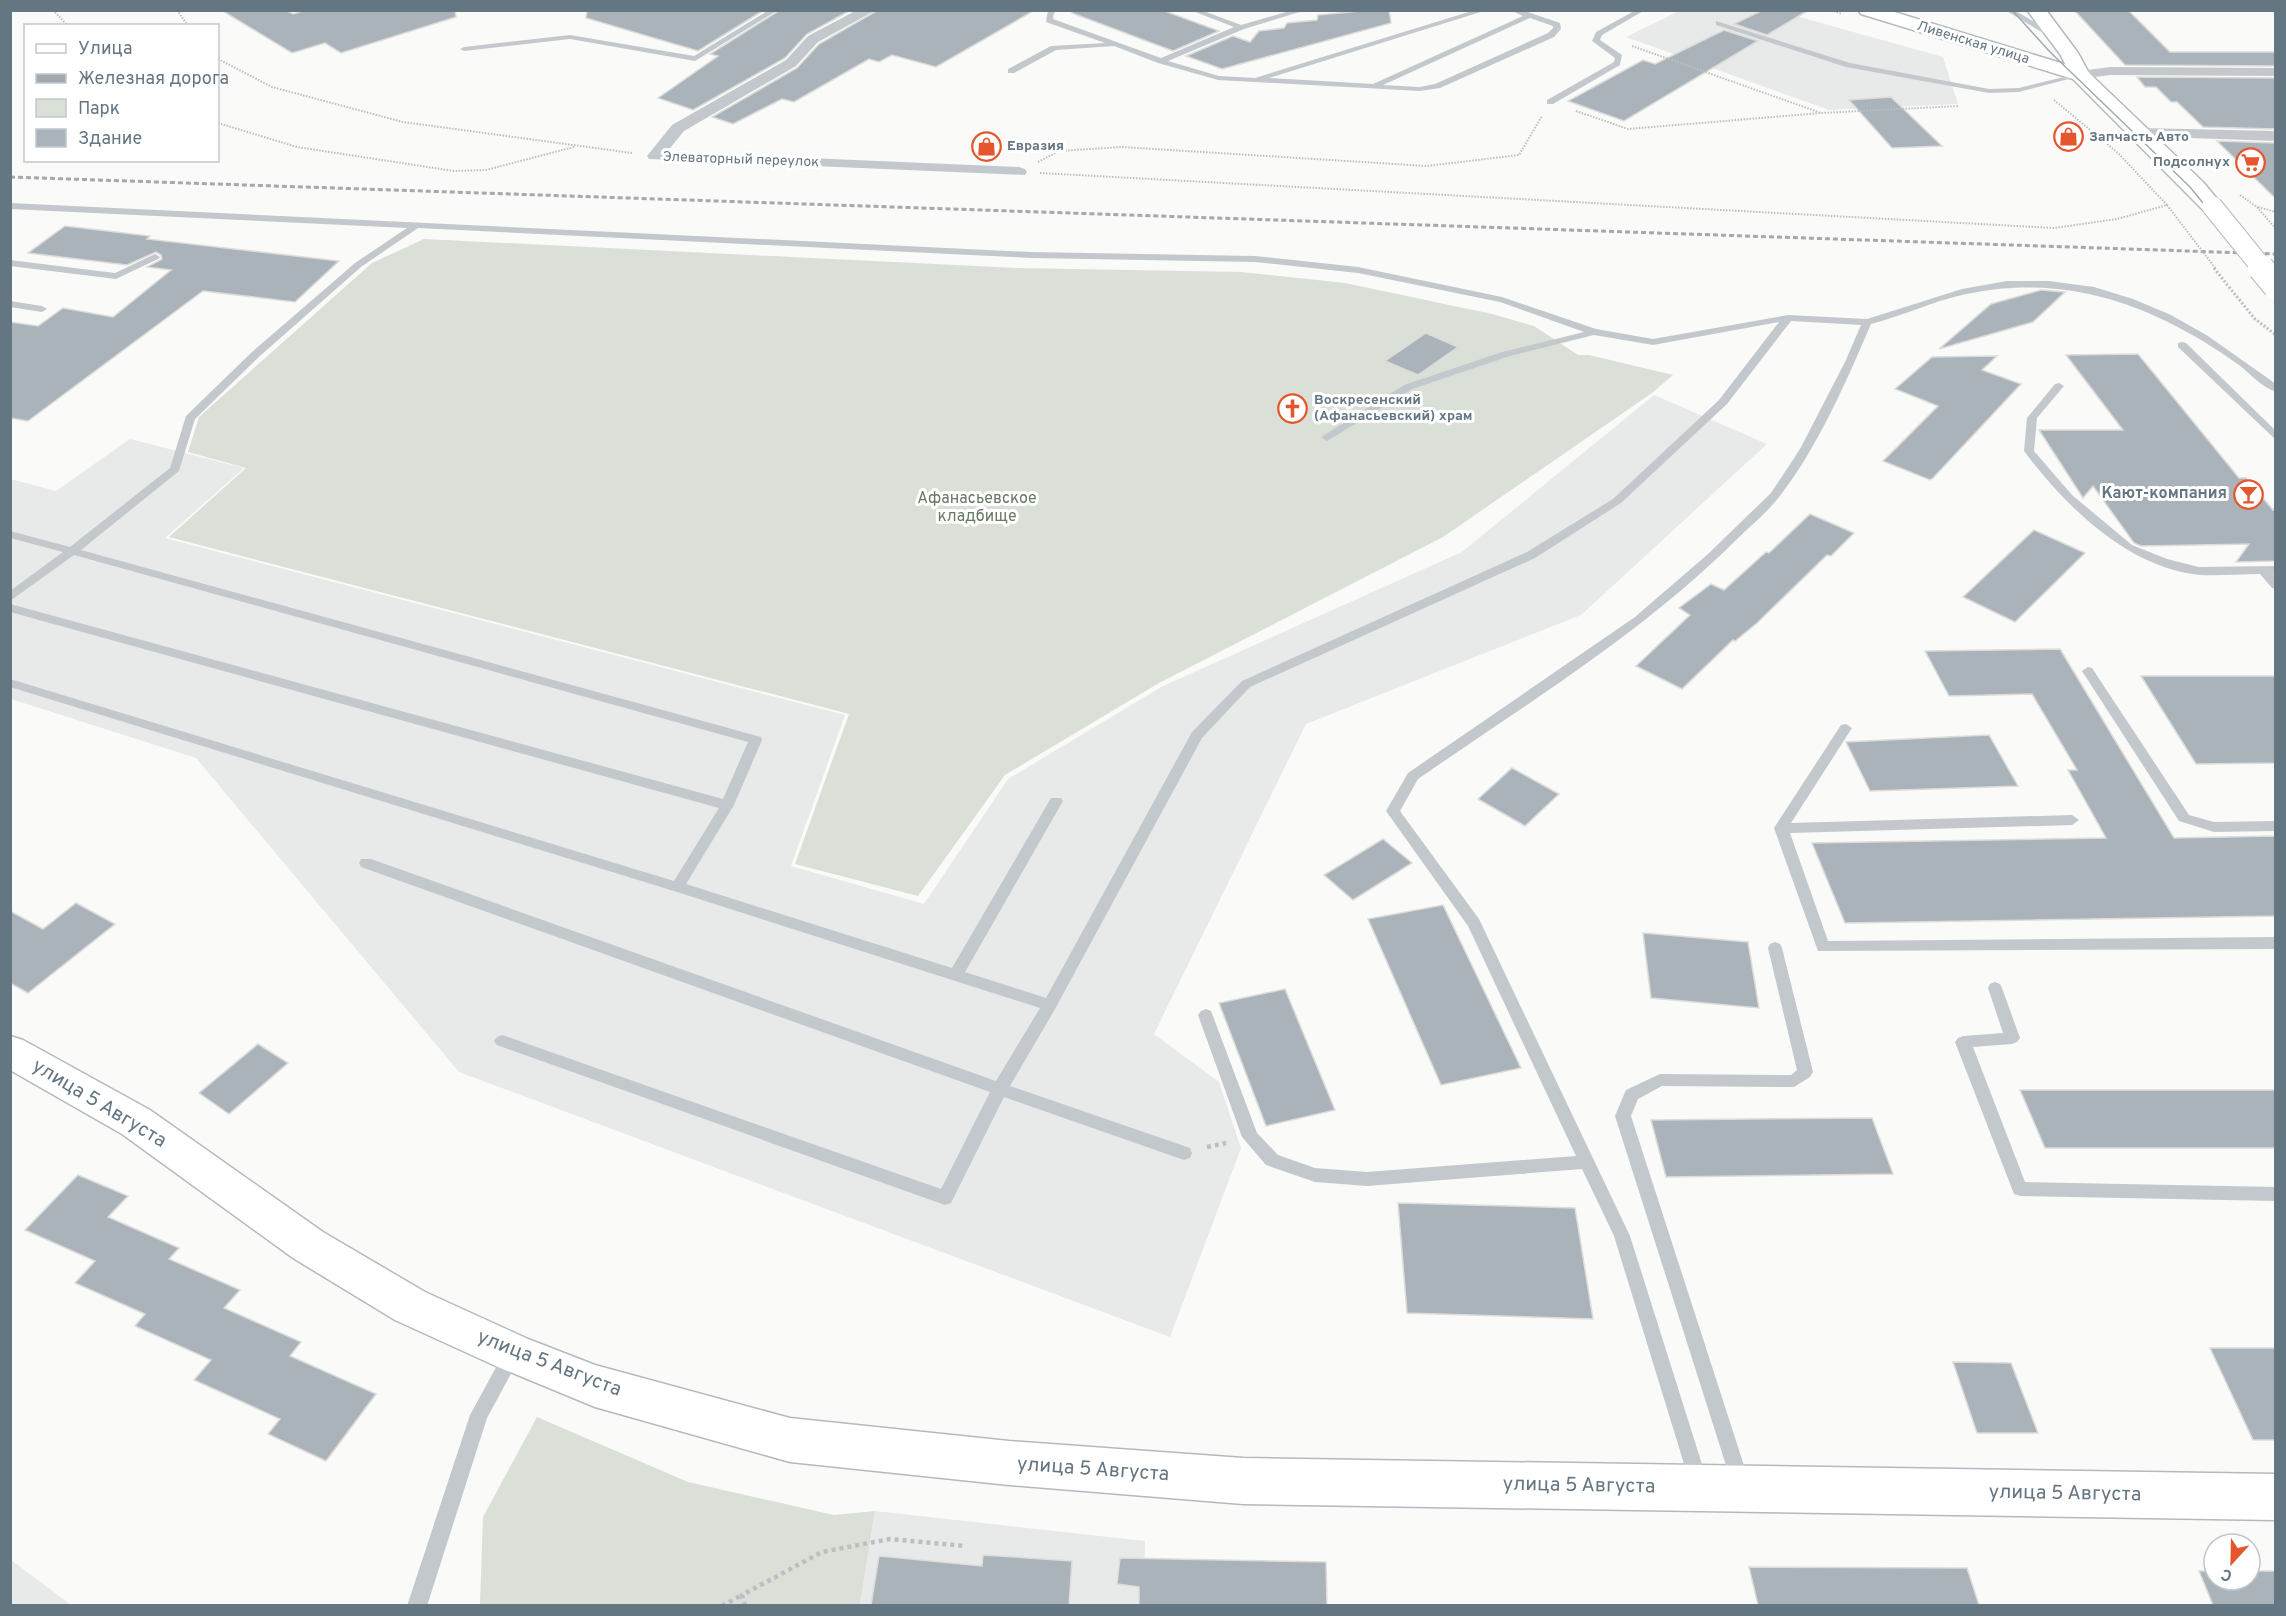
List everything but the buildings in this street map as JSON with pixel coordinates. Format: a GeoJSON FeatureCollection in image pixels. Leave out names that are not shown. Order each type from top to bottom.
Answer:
{"type":"FeatureCollection","features":[{"type":"Feature","properties":{"kind":"main road","name":"Ливенская улица"},"geometry":{"type":"LineString","coordinates":[[1867,10],[2079,75]]}},
{"type":"Feature","properties":{"kind":"main road"},"geometry":{"type":"LineString","coordinates":[[2036,10],[2069,53],[2079,75],[2212,206],[2276,286]]}},
{"type":"Feature","properties":{"kind":"main road","name":"улица 5 Августа"},"geometry":{"type":"LineString","coordinates":[[10,1051],[136,1122],[258,1211],[318,1251],[410,1306],[513,1353],[595,1386],[790,1440],[1009,1463],[1243,1481],[2276,1497]]}},
{"type":"Feature","properties":{"kind":"street","name":"Элеваторный переулок"},"geometry":{"type":"LineString","coordinates":[[655,156],[678,128],[791,63],[813,39],[869,10]]}},
{"type":"Feature","properties":{"kind":"street"},"geometry":{"type":"LineString","coordinates":[[2079,75],[2110,70],[2276,72]]}},
{"type":"Feature","properties":{"kind":"street"},"geometry":{"type":"LineString","coordinates":[[2140,133],[2276,136]]}},
{"type":"Feature","properties":{"kind":"street","name":"Элеваторный переулок"},"geometry":{"type":"LineString","coordinates":[[655,156],[1019,172]]}},
{"type":"Feature","properties":{"kind":"lane"},"geometry":{"type":"LineString","coordinates":[[464,49],[570,37],[695,59],[775,10]]}},
{"type":"Feature","properties":{"kind":"lane"},"geometry":{"type":"LineString","coordinates":[[1055,10],[1051,12],[1049,20],[1161,61],[1218,78],[1420,89],[1437,86],[1551,35],[1557,29],[1557,25],[1513,10]]}},
{"type":"Feature","properties":{"kind":"lane"},"geometry":{"type":"LineString","coordinates":[[1193,10],[1241,27]]}},
{"type":"Feature","properties":{"kind":"lane"},"geometry":{"type":"LineString","coordinates":[[1161,61],[1241,27],[1303,10]]}},
{"type":"Feature","properties":{"kind":"lane"},"geometry":{"type":"LineString","coordinates":[[1255,80],[1484,10]]}},
{"type":"Feature","properties":{"kind":"lane"},"geometry":{"type":"LineString","coordinates":[[1550,102],[1617,63],[1619,57],[1596,42],[1599,34],[1642,10]]}},
{"type":"Feature","properties":{"kind":"lane"},"geometry":{"type":"LineString","coordinates":[[2008,10],[2058,38]]}},
{"type":"Feature","properties":{"kind":"lane"},"geometry":{"type":"LineString","coordinates":[[1374,86],[1529,16]]}},
{"type":"Feature","properties":{"kind":"lane"},"geometry":{"type":"LineString","coordinates":[[1719,23],[1850,65],[1989,91],[2019,90],[2079,75]]}},
{"type":"Feature","properties":{"kind":"lane"},"geometry":{"type":"LineString","coordinates":[[1011,71],[1054,48],[1116,44]]}},
{"type":"Feature","properties":{"kind":"lane"},"geometry":{"type":"LineString","coordinates":[[10,206],[1031,255],[1255,259],[1358,270],[1502,300],[1594,332],[1653,342],[1788,318],[1867,322],[1899,315],[1961,292],[2035,282],[2072,285],[2119,295],[2146,306],[2219,348],[2276,389]]}},
{"type":"Feature","properties":{"kind":"lane"},"geometry":{"type":"LineString","coordinates":[[10,597],[74,550],[175,469],[190,418],[257,353],[358,265],[414,227]]}},
{"type":"Feature","properties":{"kind":"lane"},"geometry":{"type":"LineString","coordinates":[[10,263],[116,276],[155,257]]}},
{"type":"Feature","properties":{"kind":"lane"},"geometry":{"type":"LineString","coordinates":[[10,304],[42,309]]}},
{"type":"Feature","properties":{"kind":"lane"},"geometry":{"type":"LineString","coordinates":[[502,1041],[945,1198],[1000,1089],[1050,1005],[1197,735],[1246,684],[1531,555],[1617,501],[1723,402],[1788,318]]}},
{"type":"Feature","properties":{"kind":"lane"},"geometry":{"type":"LineString","coordinates":[[1721,1489],[1622,1236],[1474,924],[1393,811],[1413,776],[1639,620],[1712,557],[1775,495],[1804,449],[1850,362],[1867,322]]}},
{"type":"Feature","properties":{"kind":"lane"},"geometry":{"type":"LineString","coordinates":[[1327,438],[1408,387],[1506,354],[1594,332]]}},
{"type":"Feature","properties":{"kind":"lane"},"geometry":{"type":"LineString","coordinates":[[2182,345],[2276,437]]}},
{"type":"Feature","properties":{"kind":"lane"},"geometry":{"type":"LineString","coordinates":[[2059,386],[2032,418],[2029,451],[2068,497],[2128,547],[2163,562],[2199,571],[2270,570],[2276,585]]}},
{"type":"Feature","properties":{"kind":"lane"},"geometry":{"type":"LineString","coordinates":[[10,534],[756,740],[727,805],[677,887]]}},
{"type":"Feature","properties":{"kind":"lane"},"geometry":{"type":"LineString","coordinates":[[10,608],[727,805]]}},
{"type":"Feature","properties":{"kind":"lane"},"geometry":{"type":"LineString","coordinates":[[2088,671],[2184,818],[2214,827],[2276,826]]}},
{"type":"Feature","properties":{"kind":"lane"},"geometry":{"type":"LineString","coordinates":[[10,683],[677,887],[1050,1005]]}},
{"type":"Feature","properties":{"kind":"lane"},"geometry":{"type":"LineString","coordinates":[[1781,828],[1846,728]]}},
{"type":"Feature","properties":{"kind":"lane"},"geometry":{"type":"LineString","coordinates":[[956,975],[1056,801]]}},
{"type":"Feature","properties":{"kind":"lane"},"geometry":{"type":"LineString","coordinates":[[1781,828],[2072,820]]}},
{"type":"Feature","properties":{"kind":"lane"},"geometry":{"type":"LineString","coordinates":[[1781,828],[1823,947],[2276,943]]}},
{"type":"Feature","properties":{"kind":"lane"},"geometry":{"type":"LineString","coordinates":[[366,863],[1184,1153]]}},
{"type":"Feature","properties":{"kind":"lane"},"geometry":{"type":"LineString","coordinates":[[1721,1489],[1623,1116],[1632,1095],[1660,1080],[1794,1081],[1805,1072],[1775,948]]}},
{"type":"Feature","properties":{"kind":"lane"},"geometry":{"type":"LineString","coordinates":[[1995,988],[2012,1038],[1963,1042],[2020,1190],[2276,1194]]}},
{"type":"Feature","properties":{"kind":"lane"},"geometry":{"type":"LineString","coordinates":[[1206,1015],[1250,1137],[1272,1160],[1315,1175],[1367,1179],[1586,1162]]}},
{"type":"Feature","properties":{"kind":"lane"},"geometry":{"type":"LineString","coordinates":[[417,1605],[479,1415],[513,1353]]}},
{"type":"Feature","properties":{"kind":"path"},"geometry":{"type":"LineString","coordinates":[[53,10],[66,24]]}},
{"type":"Feature","properties":{"kind":"path"},"geometry":{"type":"LineString","coordinates":[[177,10],[187,24]]}},
{"type":"Feature","properties":{"kind":"path"},"geometry":{"type":"LineString","coordinates":[[1599,34],[1821,113]]}},
{"type":"Feature","properties":{"kind":"path"},"geometry":{"type":"LineString","coordinates":[[219,60],[272,87],[403,122],[655,156]]}},
{"type":"Feature","properties":{"kind":"path"},"geometry":{"type":"LineString","coordinates":[[2036,86],[2118,153],[2167,205],[2254,319],[2276,335]]}},
{"type":"Feature","properties":{"kind":"path"},"geometry":{"type":"LineString","coordinates":[[1019,172],[1059,152],[1122,147],[1427,166],[1519,154],[1550,102],[1628,129],[1821,113],[1969,106],[1989,91]]}},
{"type":"Feature","properties":{"kind":"path"},"geometry":{"type":"LineString","coordinates":[[219,123],[297,147],[454,171],[486,170],[578,146]]}},
{"type":"Feature","properties":{"kind":"path"},"geometry":{"type":"LineString","coordinates":[[1019,172],[2054,228],[2117,219],[2167,205]]}},
{"type":"Feature","properties":{"kind":"path"},"geometry":{"type":"LineString","coordinates":[[2276,212],[2257,207],[2276,229]]}},
{"type":"Feature","properties":{"kind":"path"},"geometry":{"type":"LineString","coordinates":[[1184,1153],[1250,1137]]}},
{"type":"Feature","properties":{"kind":"path"},"geometry":{"type":"LineString","coordinates":[[722,1605],[822,1552],[890,1539],[965,1546]]}},
{"type":"Feature","properties":{"kind":"path"},"geometry":{"type":"LineString","coordinates":[[742,1595],[745,1605]]}},
{"type":"Feature","properties":{"kind":"shaded area"},"geometry":{"type":"Polygon","coordinates":[[[1679,11],[1778,11],[1943,57],[1958,104],[1829,110],[1626,37],[1679,11]]]}},
{"type":"Feature","properties":{"kind":"shaded area"},"geometry":{"type":"Polygon","coordinates":[[[1654,395],[1767,444],[1581,615],[1306,724],[1154,1034],[1219,1082],[1241,1148],[1170,1337],[459,1072],[196,758],[11,699],[10,479],[56,491],[130,439],[244,468],[165,538],[845,715],[791,866],[924,904],[1008,779],[1163,686],[1462,552],[1654,395]]]}},
{"type":"Feature","properties":{"kind":"shaded area"},"geometry":{"type":"Polygon","coordinates":[[[875,1511],[1145,1541],[1144,1605],[860,1606],[875,1511]]]}},
{"type":"Feature","properties":{"kind":"shaded area"},"geometry":{"type":"Polygon","coordinates":[[[11,1560],[71,1605],[11,1605],[11,1560]]]}},
{"type":"Feature","properties":{"kind":"green space","name":"Афанасьевское кладбище"},"geometry":{"type":"Polygon","coordinates":[[[424,239],[1016,268],[1241,272],[1345,283],[1492,314],[1534,326],[1578,355],[1589,355],[1673,375],[1652,393],[1443,537],[1159,683],[1005,775],[918,896],[795,864],[849,714],[169,537],[246,468],[188,452],[199,417],[372,263],[424,239]]]}},
{"type":"Feature","properties":{"kind":"green space"},"geometry":{"type":"Polygon","coordinates":[[[537,1417],[688,1482],[834,1515],[875,1511],[860,1605],[480,1604],[483,1517],[537,1417]]]}},
{"type":"Feature","properties":{"kind":"tram line"},"geometry":{"type":"LineString","coordinates":[[2012,10],[2050,52],[2190,187],[2276,293]]}},
{"type":"Feature","properties":{"kind":"railway"},"geometry":{"type":"LineString","coordinates":[[10,177],[2276,254]]}},
{"type":"Feature","properties":{"kind":"place","name":"Запчасть Авто"},"geometry":{"type":"Point","coordinates":[2068,137]}},
{"type":"Feature","properties":{"kind":"place","name":"Евразия"},"geometry":{"type":"Point","coordinates":[986,146]}},
{"type":"Feature","properties":{"kind":"place","name":"Подсолнух"},"geometry":{"type":"Point","coordinates":[2251,162]}},
{"type":"Feature","properties":{"kind":"place","name":"Воскресенский (Афанасьевский) храм"},"geometry":{"type":"Point","coordinates":[1293,408]}},
{"type":"Feature","properties":{"kind":"place","name":"Кают-компания"},"geometry":{"type":"Point","coordinates":[2248,494]}}]}
